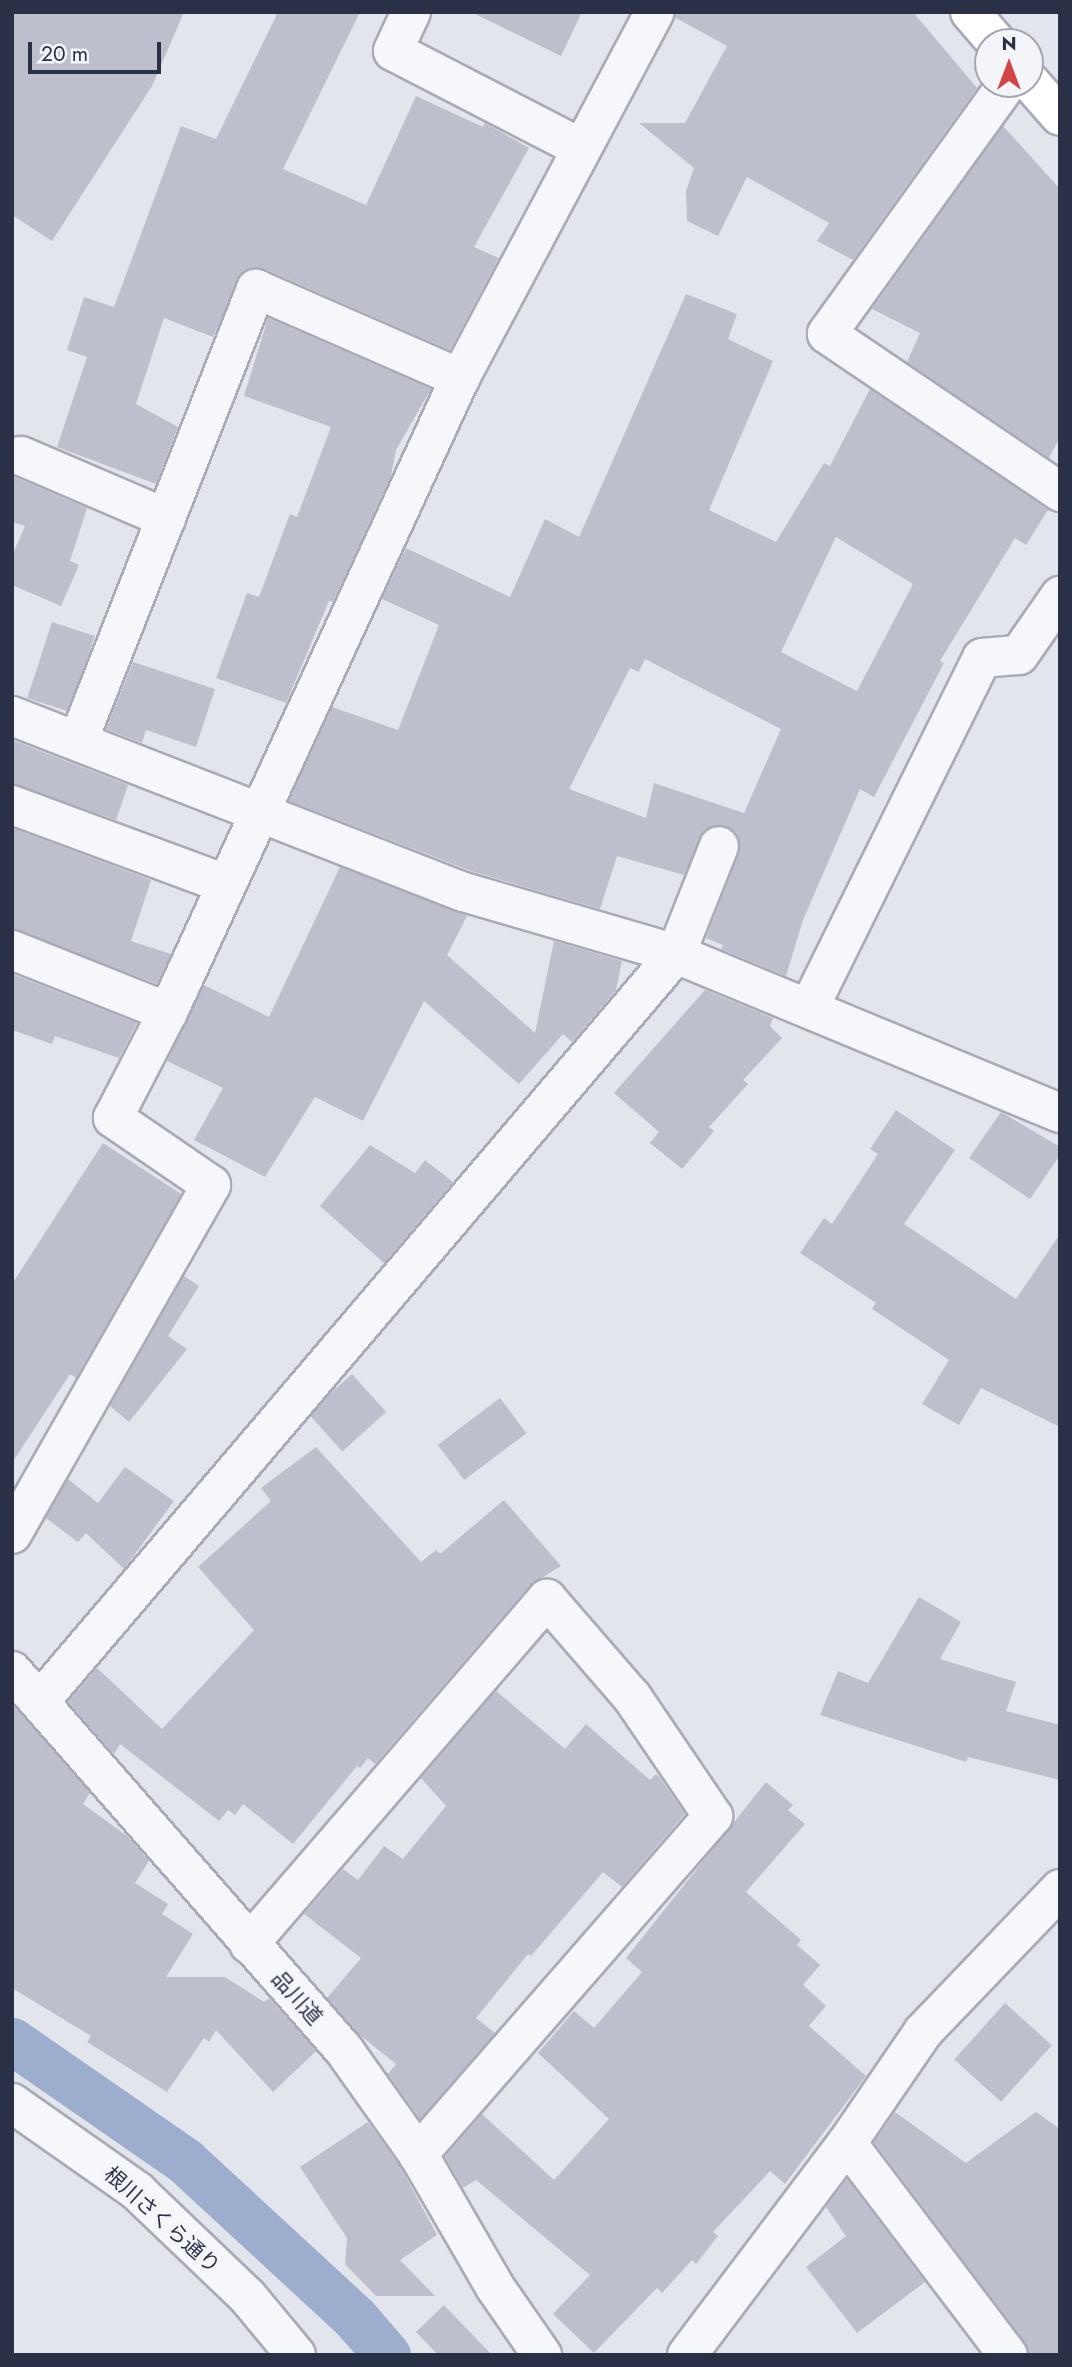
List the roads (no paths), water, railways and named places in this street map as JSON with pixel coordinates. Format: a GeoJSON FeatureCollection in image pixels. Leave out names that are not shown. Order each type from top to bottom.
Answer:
{"type":"FeatureCollection","features":[{"type":"Feature","properties":{"kind":"main road"},"geometry":{"type":"LineString","coordinates":[[970,12],[984,28]]}},
{"type":"Feature","properties":{"kind":"main road"},"geometry":{"type":"LineString","coordinates":[[1044,98],[1060,116]]}},
{"type":"Feature","properties":{"kind":"street"},"geometry":{"type":"LineString","coordinates":[[411,12],[393,51],[579,147]]}},
{"type":"Feature","properties":{"kind":"street"},"geometry":{"type":"LineString","coordinates":[[12,1534],[211,1185],[113,1118],[167,1012],[260,814],[460,378],[579,147],[655,12]]}},
{"type":"Feature","properties":{"kind":"street"},"geometry":{"type":"LineString","coordinates":[[997,98],[827,334],[1004,459],[1060,492]]}},
{"type":"Feature","properties":{"kind":"street"},"geometry":{"type":"LineString","coordinates":[[78,741],[257,289],[460,378]]}},
{"type":"Feature","properties":{"kind":"street"},"geometry":{"type":"LineString","coordinates":[[15,463],[166,518]]}},
{"type":"Feature","properties":{"kind":"street"},"geometry":{"type":"LineString","coordinates":[[809,1008],[982,658],[1019,655],[1060,596]]}},
{"type":"Feature","properties":{"kind":"street"},"geometry":{"type":"LineString","coordinates":[[12,716],[464,892],[676,954],[1060,1113]]}},
{"type":"Feature","properties":{"kind":"street"},"geometry":{"type":"LineString","coordinates":[[12,805],[226,884]]}},
{"type":"Feature","properties":{"kind":"street"},"geometry":{"type":"LineString","coordinates":[[40,1701],[676,954],[719,846]]}},
{"type":"Feature","properties":{"kind":"street"},"geometry":{"type":"LineString","coordinates":[[12,950],[167,1012]]}},
{"type":"Feature","properties":{"kind":"street"},"geometry":{"type":"LineString","coordinates":[[249,1944],[547,1599],[632,1697],[713,1816],[418,2154]]}},
{"type":"Feature","properties":{"kind":"street","name":"品川道"},"geometry":{"type":"LineString","coordinates":[[12,1671],[344,2050],[418,2154],[495,2287],[542,2355]]}},
{"type":"Feature","properties":{"kind":"street"},"geometry":{"type":"LineString","coordinates":[[687,2355],[847,2143],[923,2032],[1060,1889]]}},
{"type":"Feature","properties":{"kind":"street","name":"根川さくら通り"},"geometry":{"type":"LineString","coordinates":[[12,2103],[137,2191],[247,2296],[296,2355]]}},
{"type":"Feature","properties":{"kind":"street"},"geometry":{"type":"LineString","coordinates":[[847,2143],[1008,2355]]}},
{"type":"Feature","properties":{"kind":"waterway"},"geometry":{"type":"LineString","coordinates":[[12,2041],[185,2161],[355,2318],[387,2355]]}}]}
